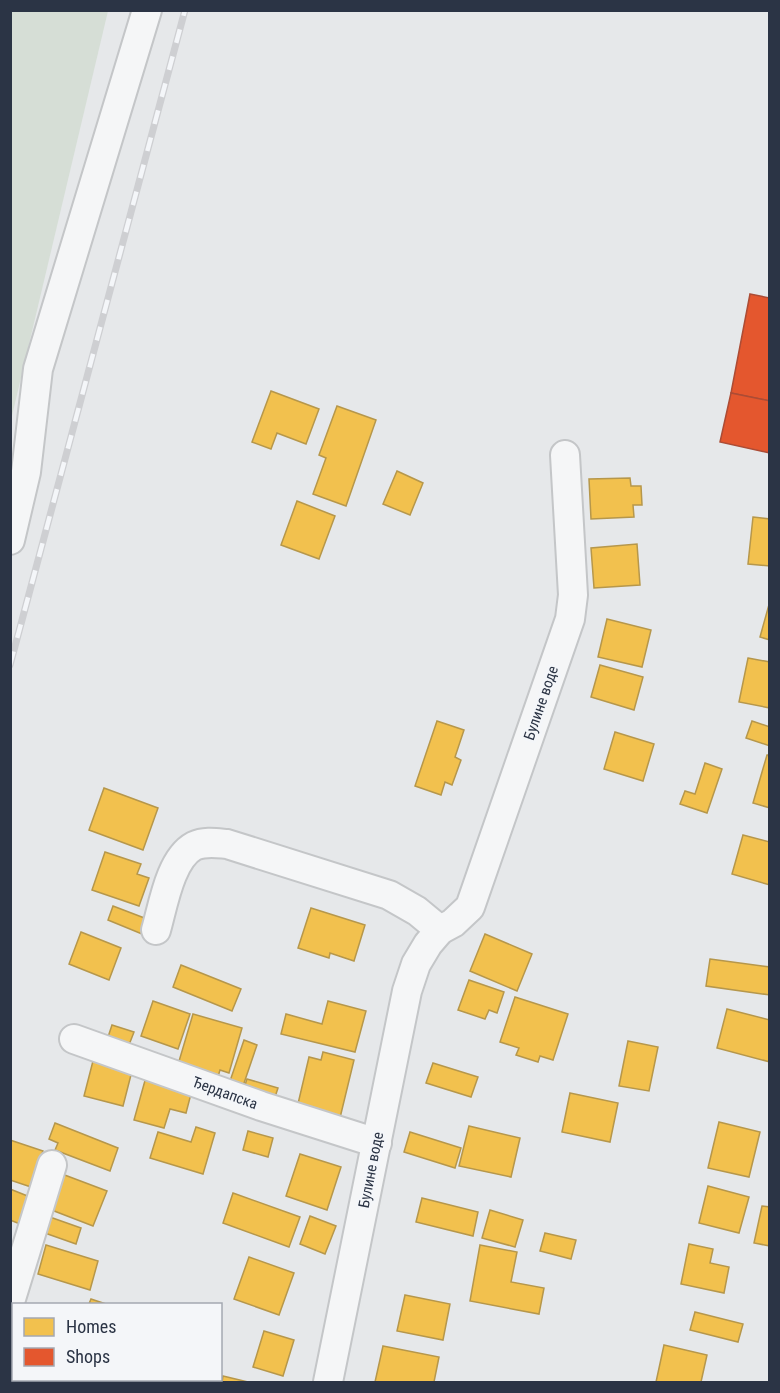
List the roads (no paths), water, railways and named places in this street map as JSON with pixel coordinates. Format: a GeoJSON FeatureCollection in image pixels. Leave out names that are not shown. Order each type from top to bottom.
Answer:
{"type":"FeatureCollection","features":[{"type":"Feature","properties":{"kind":"street"},"geometry":{"type":"LineString","coordinates":[[10,540],[26,472],[38,369],[147,10]]}},
{"type":"Feature","properties":{"kind":"street","name":"Булине воде"},"geometry":{"type":"LineString","coordinates":[[328,1383],[407,991],[416,964],[440,930],[453,923],[470,907],[570,619],[573,595],[565,455]]}},
{"type":"Feature","properties":{"kind":"street"},"geometry":{"type":"LineString","coordinates":[[156,930],[175,866],[183,854],[194,846],[206,843],[227,843],[388,896],[417,911],[440,930]]}},
{"type":"Feature","properties":{"kind":"street","name":"Ђердапска"},"geometry":{"type":"LineString","coordinates":[[74,1039],[261,1106],[377,1143]]}},
{"type":"Feature","properties":{"kind":"street"},"geometry":{"type":"LineString","coordinates":[[10,1302],[52,1165]]}},
{"type":"Feature","properties":{"kind":"railway"},"geometry":{"type":"LineString","coordinates":[[10,665],[185,10]]}}]}
